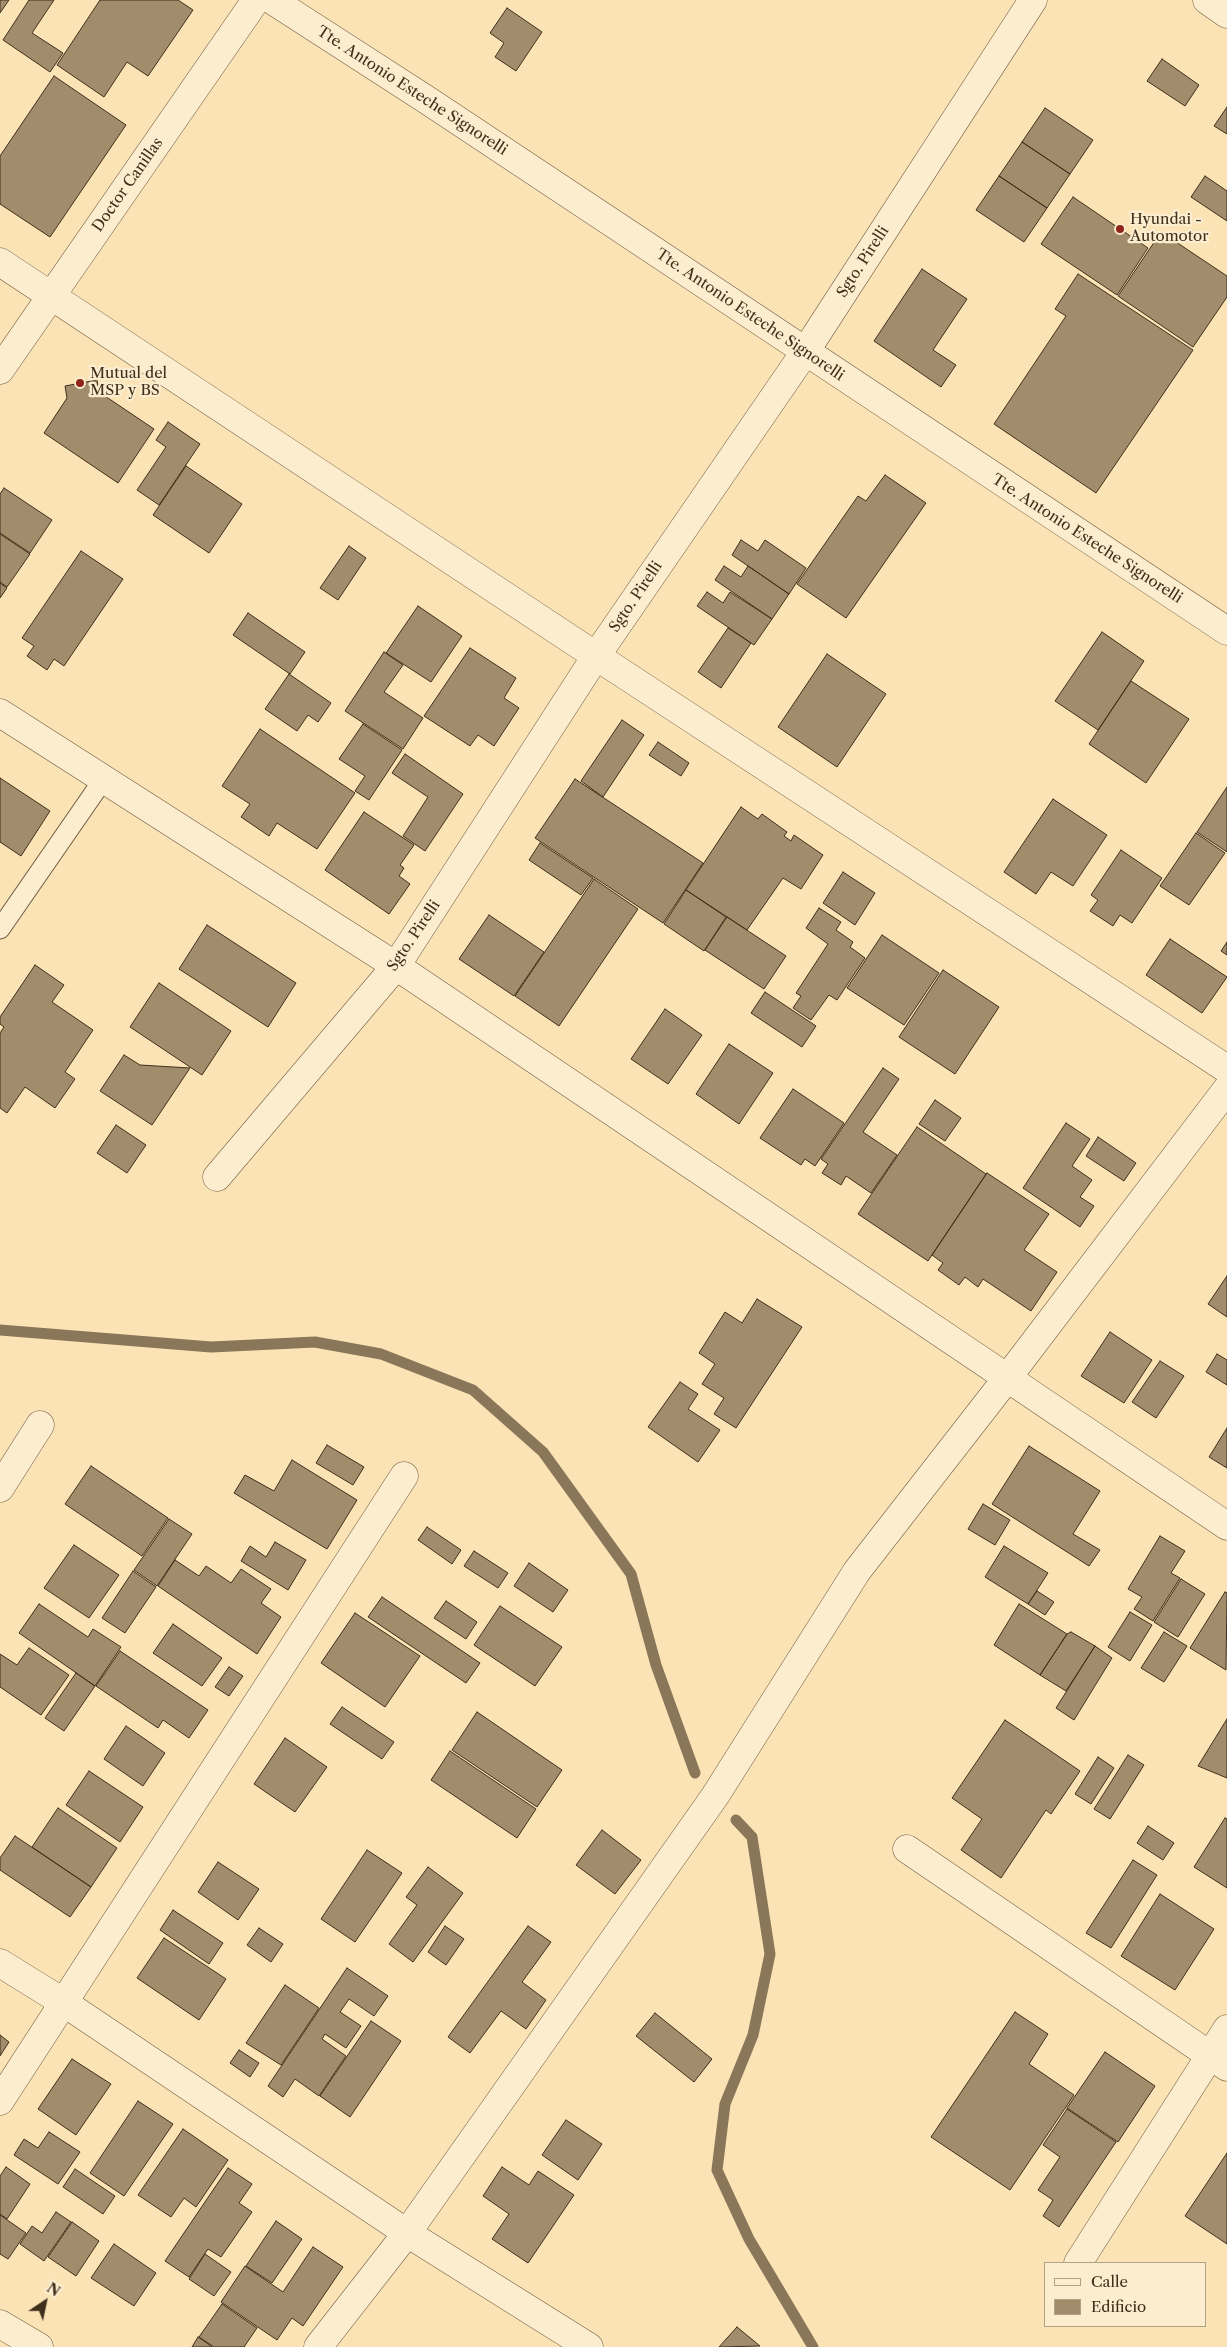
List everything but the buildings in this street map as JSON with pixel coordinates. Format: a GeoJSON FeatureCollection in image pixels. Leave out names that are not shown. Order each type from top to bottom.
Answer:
{"type":"FeatureCollection","features":[{"type":"Feature","properties":{"kind":"street","name":"Doctor Canillas"},"geometry":{"type":"LineString","coordinates":[[0,370],[256,0]]}},
{"type":"Feature","properties":{"kind":"street","name":"Tte. Antonio Esteche Signorelli"},"geometry":{"type":"LineString","coordinates":[[272,0],[427,100],[1227,631]]}},
{"type":"Feature","properties":{"kind":"street","name":"Sgto. Pirelli"},"geometry":{"type":"LineString","coordinates":[[217,1178],[396,966],[596,656],[805,352],[1033,0]]}},
{"type":"Feature","properties":{"kind":"street"},"geometry":{"type":"LineString","coordinates":[[1207,0],[1227,14]]}},
{"type":"Feature","properties":{"kind":"street"},"geometry":{"type":"LineString","coordinates":[[0,262],[596,656],[1227,1069]]}},
{"type":"Feature","properties":{"kind":"street"},"geometry":{"type":"LineString","coordinates":[[0,713],[396,966],[1227,1526]]}},
{"type":"Feature","properties":{"kind":"street"},"geometry":{"type":"LineString","coordinates":[[318,2347],[407,2233],[715,1796],[857,1571],[1008,1377],[1227,1089]]}},
{"type":"Feature","properties":{"kind":"street"},"geometry":{"type":"LineString","coordinates":[[0,1488],[40,1424]]}},
{"type":"Feature","properties":{"kind":"street"},"geometry":{"type":"LineString","coordinates":[[0,2101],[404,1476]]}},
{"type":"Feature","properties":{"kind":"street"},"geometry":{"type":"LineString","coordinates":[[908,1849],[1218,2061]]}},
{"type":"Feature","properties":{"kind":"street"},"geometry":{"type":"LineString","coordinates":[[0,1963],[63,2002],[407,2233],[589,2347]]}},
{"type":"Feature","properties":{"kind":"street"},"geometry":{"type":"LineString","coordinates":[[1079,2262],[1218,2061],[1227,2029]]}},
{"type":"Feature","properties":{"kind":"street"},"geometry":{"type":"LineString","coordinates":[[0,2324],[39,2347]]}},
{"type":"Feature","properties":{"kind":"lane"},"geometry":{"type":"LineString","coordinates":[[0,929],[103,780]]}},
{"type":"Feature","properties":{"kind":"waterway"},"geometry":{"type":"LineString","coordinates":[[0,1330],[211,1347],[315,1342],[381,1354],[473,1390],[543,1452],[631,1574],[656,1665],[695,1773]]}},
{"type":"Feature","properties":{"kind":"waterway"},"geometry":{"type":"LineString","coordinates":[[736,1820],[752,1837],[770,1954],[753,2035],[725,2104],[717,2170],[749,2239],[813,2347]]}},
{"type":"Feature","properties":{"kind":"place","name":"Hyundai - Automotor"},"geometry":{"type":"Point","coordinates":[1120,229]}},
{"type":"Feature","properties":{"kind":"place","name":"Mutual del MSP y BS"},"geometry":{"type":"Point","coordinates":[80,383]}}]}
